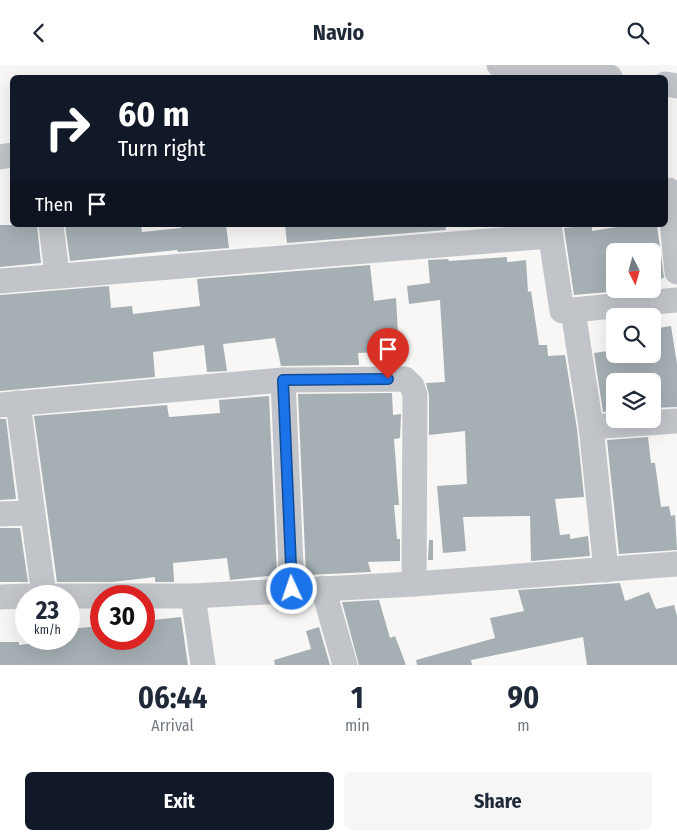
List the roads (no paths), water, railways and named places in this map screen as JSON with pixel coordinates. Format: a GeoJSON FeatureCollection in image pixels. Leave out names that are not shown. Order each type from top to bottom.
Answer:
{"type":"FeatureCollection","features":[{"type":"Feature","properties":{"kind":"street"},"geometry":{"type":"LineString","coordinates":[[499,65],[589,75]]}},
{"type":"Feature","properties":{"kind":"street"},"geometry":{"type":"LineString","coordinates":[[670,190],[677,272]]}},
{"type":"Feature","properties":{"kind":"street"},"geometry":{"type":"LineString","coordinates":[[51,227],[57,274]]}},
{"type":"Feature","properties":{"kind":"street"},"geometry":{"type":"LineString","coordinates":[[0,281],[464,234],[550,231],[562,311],[677,300]]}},
{"type":"Feature","properties":{"kind":"street"},"geometry":{"type":"LineString","coordinates":[[573,311],[592,427],[606,570]]}},
{"type":"Feature","properties":{"kind":"street"},"geometry":{"type":"LineString","coordinates":[[41,585],[32,513],[9,404],[283,380],[405,379],[412,385],[414,395],[414,585]]}},
{"type":"Feature","properties":{"kind":"street"},"geometry":{"type":"LineString","coordinates":[[283,380],[292,589]]}},
{"type":"Feature","properties":{"kind":"street"},"geometry":{"type":"LineString","coordinates":[[592,427],[677,421]]}},
{"type":"Feature","properties":{"kind":"street"},"geometry":{"type":"LineString","coordinates":[[0,515],[32,513]]}},
{"type":"Feature","properties":{"kind":"street"},"geometry":{"type":"LineString","coordinates":[[80,596],[193,596],[292,589],[414,585],[677,564]]}},
{"type":"Feature","properties":{"kind":"street"},"geometry":{"type":"LineString","coordinates":[[323,588],[345,665]]}},
{"type":"Feature","properties":{"kind":"street"},"geometry":{"type":"LineString","coordinates":[[0,597],[15,596]]}},
{"type":"Feature","properties":{"kind":"street"},"geometry":{"type":"LineString","coordinates":[[193,596],[203,665]]}}]}
